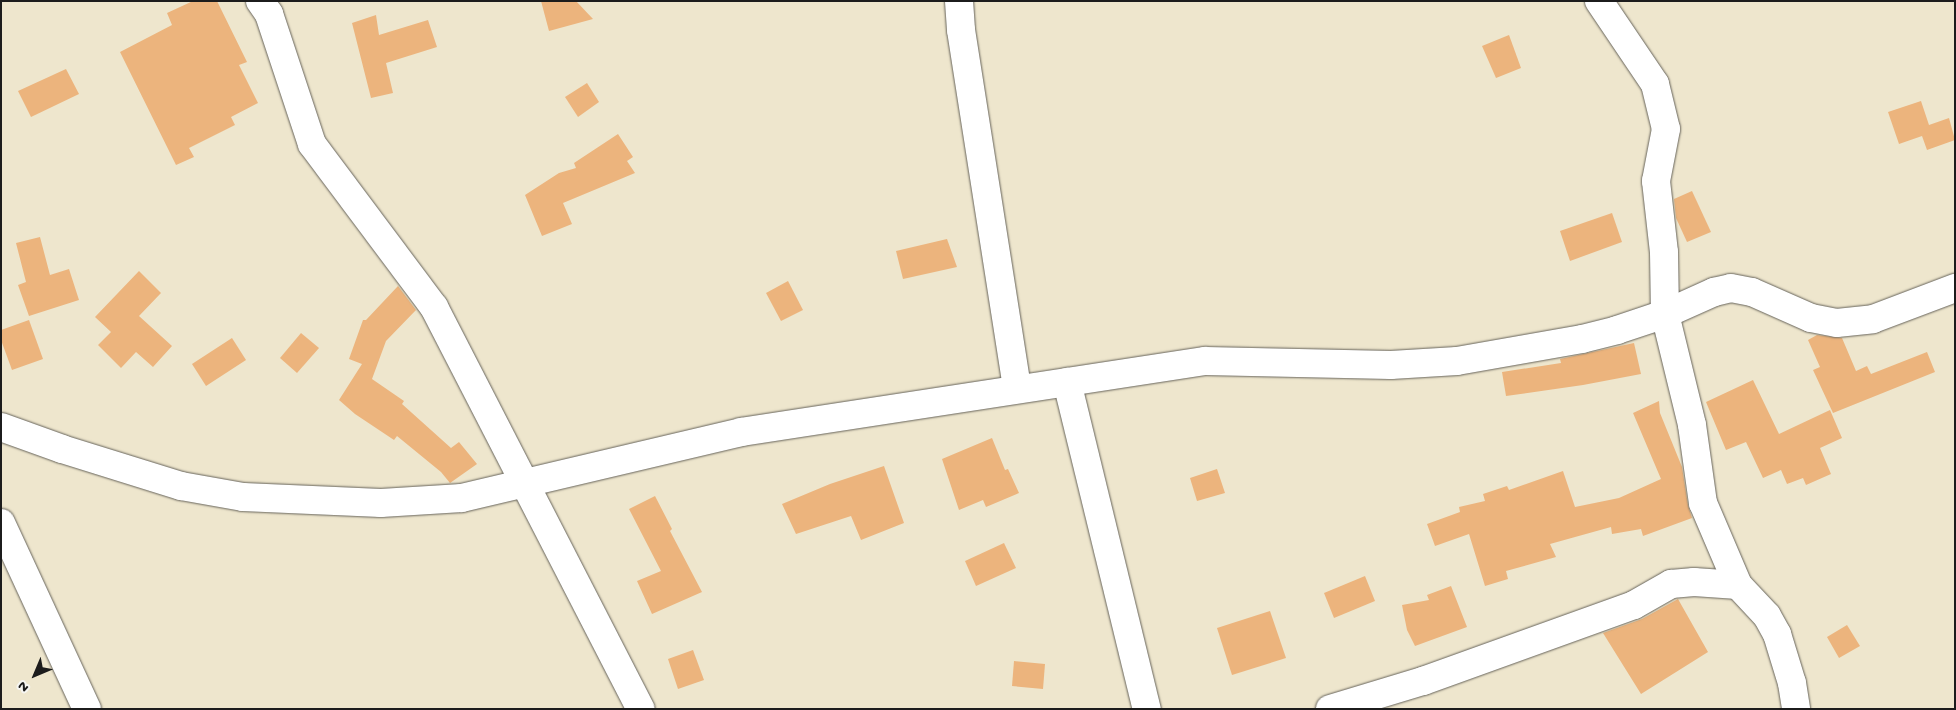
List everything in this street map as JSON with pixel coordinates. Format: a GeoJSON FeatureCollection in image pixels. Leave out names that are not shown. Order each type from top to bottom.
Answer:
{"type":"FeatureCollection","features":[{"type":"Feature","properties":{"kind":"street"},"geometry":{"type":"LineString","coordinates":[[260,1],[269,14],[312,144],[434,307],[642,709]]}},
{"type":"Feature","properties":{"kind":"street"},"geometry":{"type":"LineString","coordinates":[[959,1],[961,30],[1017,390]]}},
{"type":"Feature","properties":{"kind":"street"},"geometry":{"type":"LineString","coordinates":[[1599,1],[1655,84],[1666,130],[1656,181],[1664,252],[1666,314],[1692,424],[1702,504],[1738,585],[1767,616],[1777,634],[1792,683],[1796,709]]}},
{"type":"Feature","properties":{"kind":"street"},"geometry":{"type":"LineString","coordinates":[[1,427],[62,449],[181,486],[243,497],[381,503],[462,498],[740,432],[1205,361],[1391,365],[1457,361],[1582,339],[1666,314],[1714,292],[1732,288],[1752,292],[1811,318],[1838,323],[1873,319],[1955,288]]}},
{"type":"Feature","properties":{"kind":"street"},"geometry":{"type":"LineString","coordinates":[[1067,382],[1147,709]]}},
{"type":"Feature","properties":{"kind":"street"},"geometry":{"type":"LineString","coordinates":[[1,523],[87,709]]}},
{"type":"Feature","properties":{"kind":"street"},"geometry":{"type":"LineString","coordinates":[[1330,709],[1423,681],[1634,605],[1671,584],[1694,582],[1738,585]]}},
{"type":"Feature","properties":{"kind":"building"},"geometry":{"type":"Polygon","coordinates":[[[193,1],[217,1],[247,62],[239,65],[258,103],[231,117],[235,125],[189,148],[194,157],[176,165],[120,52],[172,25],[167,13],[193,1]]]}},
{"type":"Feature","properties":{"kind":"building"},"geometry":{"type":"Polygon","coordinates":[[[541,1],[576,1],[593,19],[549,31],[541,1]]]}},
{"type":"Feature","properties":{"kind":"building"},"geometry":{"type":"Polygon","coordinates":[[[376,15],[379,35],[428,20],[437,47],[386,63],[393,93],[371,98],[352,23],[376,15]]]}},
{"type":"Feature","properties":{"kind":"building"},"geometry":{"type":"Polygon","coordinates":[[[1509,35],[1521,68],[1496,78],[1482,46],[1509,35]]]}},
{"type":"Feature","properties":{"kind":"building"},"geometry":{"type":"Polygon","coordinates":[[[66,69],[79,94],[31,117],[18,91],[66,69]]]}},
{"type":"Feature","properties":{"kind":"building"},"geometry":{"type":"Polygon","coordinates":[[[587,83],[599,102],[578,117],[565,97],[587,83]]]}},
{"type":"Feature","properties":{"kind":"building"},"geometry":{"type":"Polygon","coordinates":[[[1921,101],[1929,125],[1949,118],[1955,140],[1927,150],[1922,136],[1899,144],[1888,112],[1921,101]]]}},
{"type":"Feature","properties":{"kind":"building"},"geometry":{"type":"Polygon","coordinates":[[[618,134],[633,157],[627,161],[635,173],[563,203],[572,224],[542,236],[525,195],[559,173],[576,168],[574,163],[618,134]]]}},
{"type":"Feature","properties":{"kind":"building"},"geometry":{"type":"Polygon","coordinates":[[[1692,191],[1711,232],[1687,242],[1676,218],[1674,199],[1692,191]]]}},
{"type":"Feature","properties":{"kind":"building"},"geometry":{"type":"Polygon","coordinates":[[[1612,213],[1622,242],[1570,261],[1560,231],[1612,213]]]}},
{"type":"Feature","properties":{"kind":"building"},"geometry":{"type":"Polygon","coordinates":[[[40,237],[50,275],[69,269],[79,300],[29,316],[18,285],[26,282],[16,243],[40,237]]]}},
{"type":"Feature","properties":{"kind":"building"},"geometry":{"type":"Polygon","coordinates":[[[947,239],[957,267],[903,279],[896,251],[947,239]]]}},
{"type":"Feature","properties":{"kind":"building"},"geometry":{"type":"Polygon","coordinates":[[[139,271],[161,293],[139,316],[172,346],[153,367],[136,352],[121,368],[98,345],[111,332],[95,317],[139,271]]]}},
{"type":"Feature","properties":{"kind":"building"},"geometry":{"type":"Polygon","coordinates":[[[788,281],[803,310],[781,321],[766,293],[788,281]]]}},
{"type":"Feature","properties":{"kind":"building"},"geometry":{"type":"Polygon","coordinates":[[[398,286],[416,310],[386,341],[372,379],[404,401],[402,404],[451,448],[459,442],[477,464],[450,483],[441,472],[397,436],[394,440],[355,414],[339,400],[362,364],[349,359],[363,320],[366,320],[398,286]]]}},
{"type":"Feature","properties":{"kind":"building"},"geometry":{"type":"Polygon","coordinates":[[[29,320],[43,359],[12,370],[1,340],[1,330],[29,320]]]}},
{"type":"Feature","properties":{"kind":"building"},"geometry":{"type":"Polygon","coordinates":[[[301,333],[319,348],[297,373],[280,358],[301,333]]]}},
{"type":"Feature","properties":{"kind":"building"},"geometry":{"type":"Polygon","coordinates":[[[1817,335],[1842,338],[1856,371],[1867,366],[1871,374],[1927,352],[1935,372],[1833,413],[1813,370],[1820,367],[1808,340],[1817,335]]]}},
{"type":"Feature","properties":{"kind":"building"},"geometry":{"type":"Polygon","coordinates":[[[232,338],[246,360],[206,386],[192,364],[232,338]]]}},
{"type":"Feature","properties":{"kind":"building"},"geometry":{"type":"Polygon","coordinates":[[[1634,343],[1641,374],[1583,385],[1506,396],[1502,372],[1561,363],[1560,359],[1634,343]]]}},
{"type":"Feature","properties":{"kind":"building"},"geometry":{"type":"Polygon","coordinates":[[[1753,380],[1779,434],[1830,410],[1842,438],[1820,448],[1831,474],[1806,485],[1803,478],[1787,484],[1781,470],[1763,478],[1746,442],[1726,450],[1706,402],[1753,380]]]}},
{"type":"Feature","properties":{"kind":"building"},"geometry":{"type":"Polygon","coordinates":[[[1659,401],[1660,413],[1682,467],[1692,518],[1643,536],[1641,529],[1612,534],[1611,527],[1550,544],[1556,557],[1506,571],[1508,579],[1485,586],[1469,534],[1435,546],[1427,524],[1460,512],[1459,507],[1485,501],[1483,494],[1507,486],[1509,490],[1563,471],[1575,507],[1619,498],[1661,479],[1633,413],[1659,401]]]}},
{"type":"Feature","properties":{"kind":"building"},"geometry":{"type":"Polygon","coordinates":[[[992,438],[1005,470],[1008,469],[1019,493],[986,507],[983,500],[959,510],[942,459],[992,438]]]}},
{"type":"Feature","properties":{"kind":"building"},"geometry":{"type":"Polygon","coordinates":[[[884,466],[904,523],[861,540],[851,516],[796,534],[782,504],[830,484],[884,466]]]}},
{"type":"Feature","properties":{"kind":"building"},"geometry":{"type":"Polygon","coordinates":[[[1217,469],[1225,493],[1197,501],[1190,478],[1217,469]]]}},
{"type":"Feature","properties":{"kind":"building"},"geometry":{"type":"Polygon","coordinates":[[[655,496],[672,529],[670,531],[702,592],[652,614],[637,581],[661,571],[629,509],[655,496]]]}},
{"type":"Feature","properties":{"kind":"building"},"geometry":{"type":"Polygon","coordinates":[[[1004,543],[1016,568],[976,586],[965,561],[1004,543]]]}},
{"type":"Feature","properties":{"kind":"building"},"geometry":{"type":"Polygon","coordinates":[[[1365,576],[1375,601],[1334,618],[1324,593],[1365,576]]]}},
{"type":"Feature","properties":{"kind":"building"},"geometry":{"type":"Polygon","coordinates":[[[1451,586],[1467,627],[1415,646],[1407,630],[1402,605],[1429,600],[1427,595],[1451,586]]]}},
{"type":"Feature","properties":{"kind":"building"},"geometry":{"type":"Polygon","coordinates":[[[1678,599],[1708,652],[1641,694],[1603,633],[1642,619],[1678,599]]]}},
{"type":"Feature","properties":{"kind":"building"},"geometry":{"type":"Polygon","coordinates":[[[1270,611],[1286,658],[1232,675],[1217,628],[1270,611]]]}},
{"type":"Feature","properties":{"kind":"building"},"geometry":{"type":"Polygon","coordinates":[[[1847,625],[1860,646],[1839,658],[1827,637],[1847,625]]]}},
{"type":"Feature","properties":{"kind":"building"},"geometry":{"type":"Polygon","coordinates":[[[693,650],[704,680],[678,689],[668,659],[693,650]]]}},
{"type":"Feature","properties":{"kind":"building"},"geometry":{"type":"Polygon","coordinates":[[[1014,661],[1045,664],[1043,689],[1012,686],[1014,661]]]}}]}
